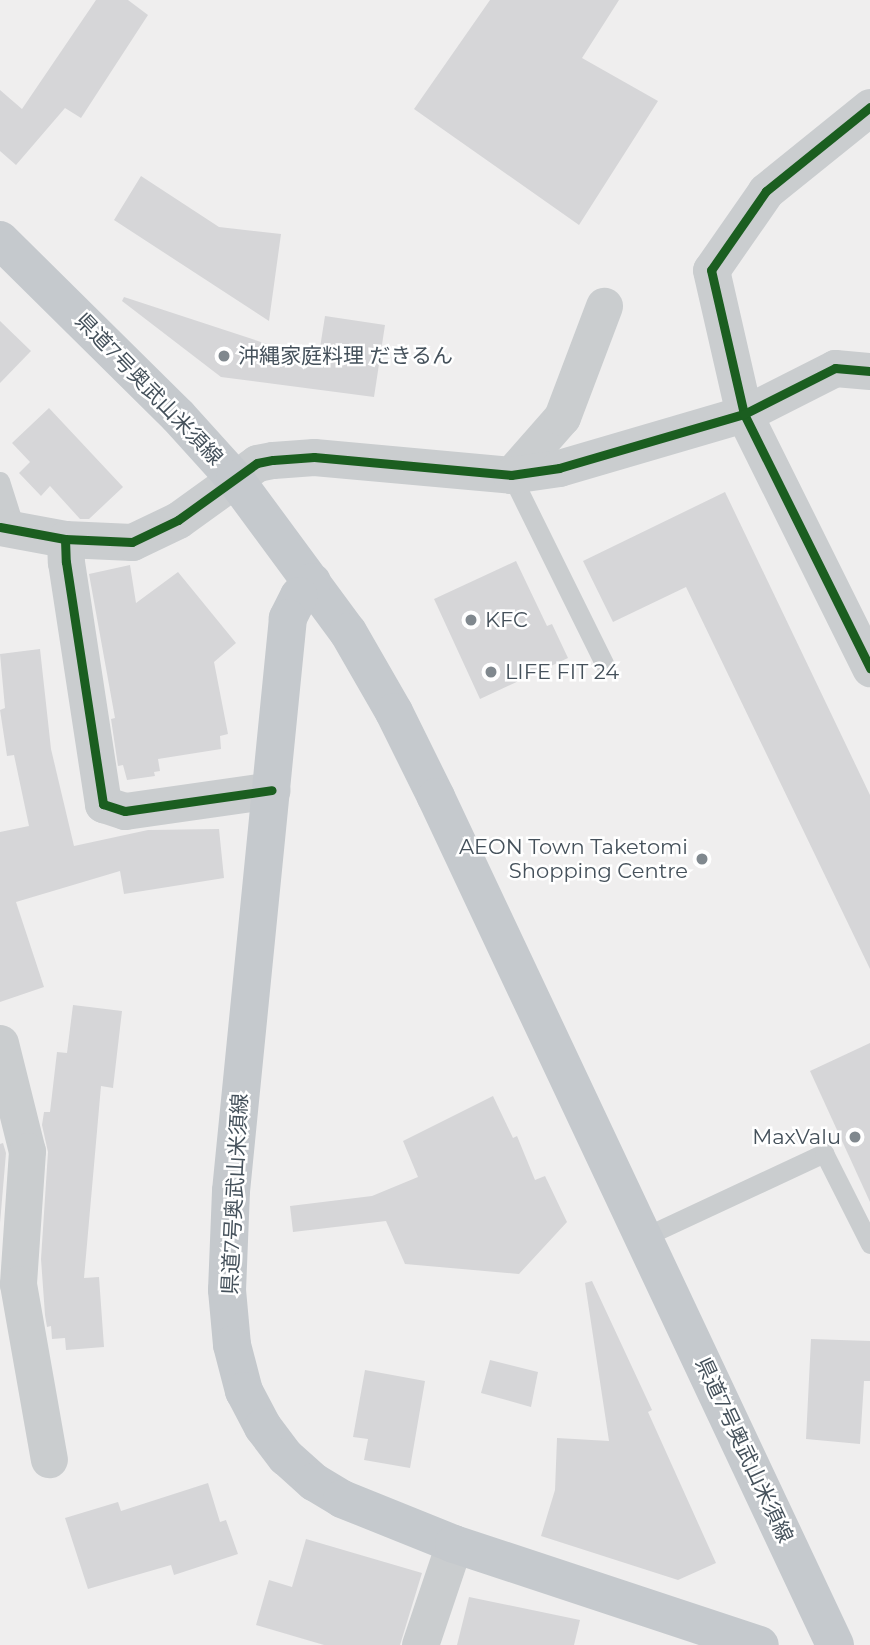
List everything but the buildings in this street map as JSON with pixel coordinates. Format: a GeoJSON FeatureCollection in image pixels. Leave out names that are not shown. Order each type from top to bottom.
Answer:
{"type":"FeatureCollection","features":[{"type":"Feature","properties":{"kind":"main road","name":"県道7号奥武山米須線"},"geometry":{"type":"LineString","coordinates":[[0,240],[178,416],[235,479],[348,632],[394,712],[835,1645]]}},
{"type":"Feature","properties":{"kind":"main road","name":"県道7号奥武山米須線"},"geometry":{"type":"LineString","coordinates":[[312,582],[299,596],[288,618],[232,1191],[227,1290],[232,1345],[244,1391],[263,1427],[295,1466],[314,1482],[342,1499],[454,1544],[760,1645]]}},
{"type":"Feature","properties":{"kind":"street"},"geometry":{"type":"LineString","coordinates":[[870,107],[766,191],[711,270],[744,414],[870,668]]}},
{"type":"Feature","properties":{"kind":"street"},"geometry":{"type":"LineString","coordinates":[[510,475],[562,417],[604,306]]}},
{"type":"Feature","properties":{"kind":"street"},"geometry":{"type":"LineString","coordinates":[[8,527],[65,539],[132,542],[177,520],[257,463],[314,457],[510,475],[559,468],[744,414],[835,368],[870,371]]}},
{"type":"Feature","properties":{"kind":"street"},"geometry":{"type":"LineString","coordinates":[[65,539],[70,590],[103,804],[125,811],[272,790]]}},
{"type":"Feature","properties":{"kind":"street"},"geometry":{"type":"LineString","coordinates":[[0,1043],[27,1151],[18,1284],[49,1459]]}},
{"type":"Feature","properties":{"kind":"street"},"geometry":{"type":"LineString","coordinates":[[420,1645],[454,1544]]}},
{"type":"Feature","properties":{"kind":"lane"},"geometry":{"type":"LineString","coordinates":[[510,475],[604,663]]}},
{"type":"Feature","properties":{"kind":"lane"},"geometry":{"type":"LineString","coordinates":[[0,481],[8,527]]}},
{"type":"Feature","properties":{"kind":"lane"},"geometry":{"type":"LineString","coordinates":[[644,1237],[824,1153],[870,1244]]}},
{"type":"Feature","properties":{"kind":"cycle path"},"geometry":{"type":"LineString","coordinates":[[870,107],[766,191],[711,270],[744,414],[870,668]]}},
{"type":"Feature","properties":{"kind":"cycle path"},"geometry":{"type":"LineString","coordinates":[[0,527],[65,539],[132,542],[178,520],[257,463],[273,460],[314,457],[511,475],[559,468],[744,414],[835,368],[870,371]]}},
{"type":"Feature","properties":{"kind":"cycle path"},"geometry":{"type":"LineString","coordinates":[[65,539],[66,562],[103,804],[125,811],[272,790]]}},
{"type":"Feature","properties":{"kind":"place","name":"沖縄家庭料理 だきるん"},"geometry":{"type":"Point","coordinates":[224,356]}},
{"type":"Feature","properties":{"kind":"place","name":"KFC"},"geometry":{"type":"Point","coordinates":[471,620]}},
{"type":"Feature","properties":{"kind":"place","name":"LIFE FIT 24"},"geometry":{"type":"Point","coordinates":[491,672]}},
{"type":"Feature","properties":{"kind":"place","name":"AEON Town Taketomi Shopping Centre"},"geometry":{"type":"Point","coordinates":[702,859]}},
{"type":"Feature","properties":{"kind":"place","name":"MaxValu"},"geometry":{"type":"Point","coordinates":[855,1137]}}]}
